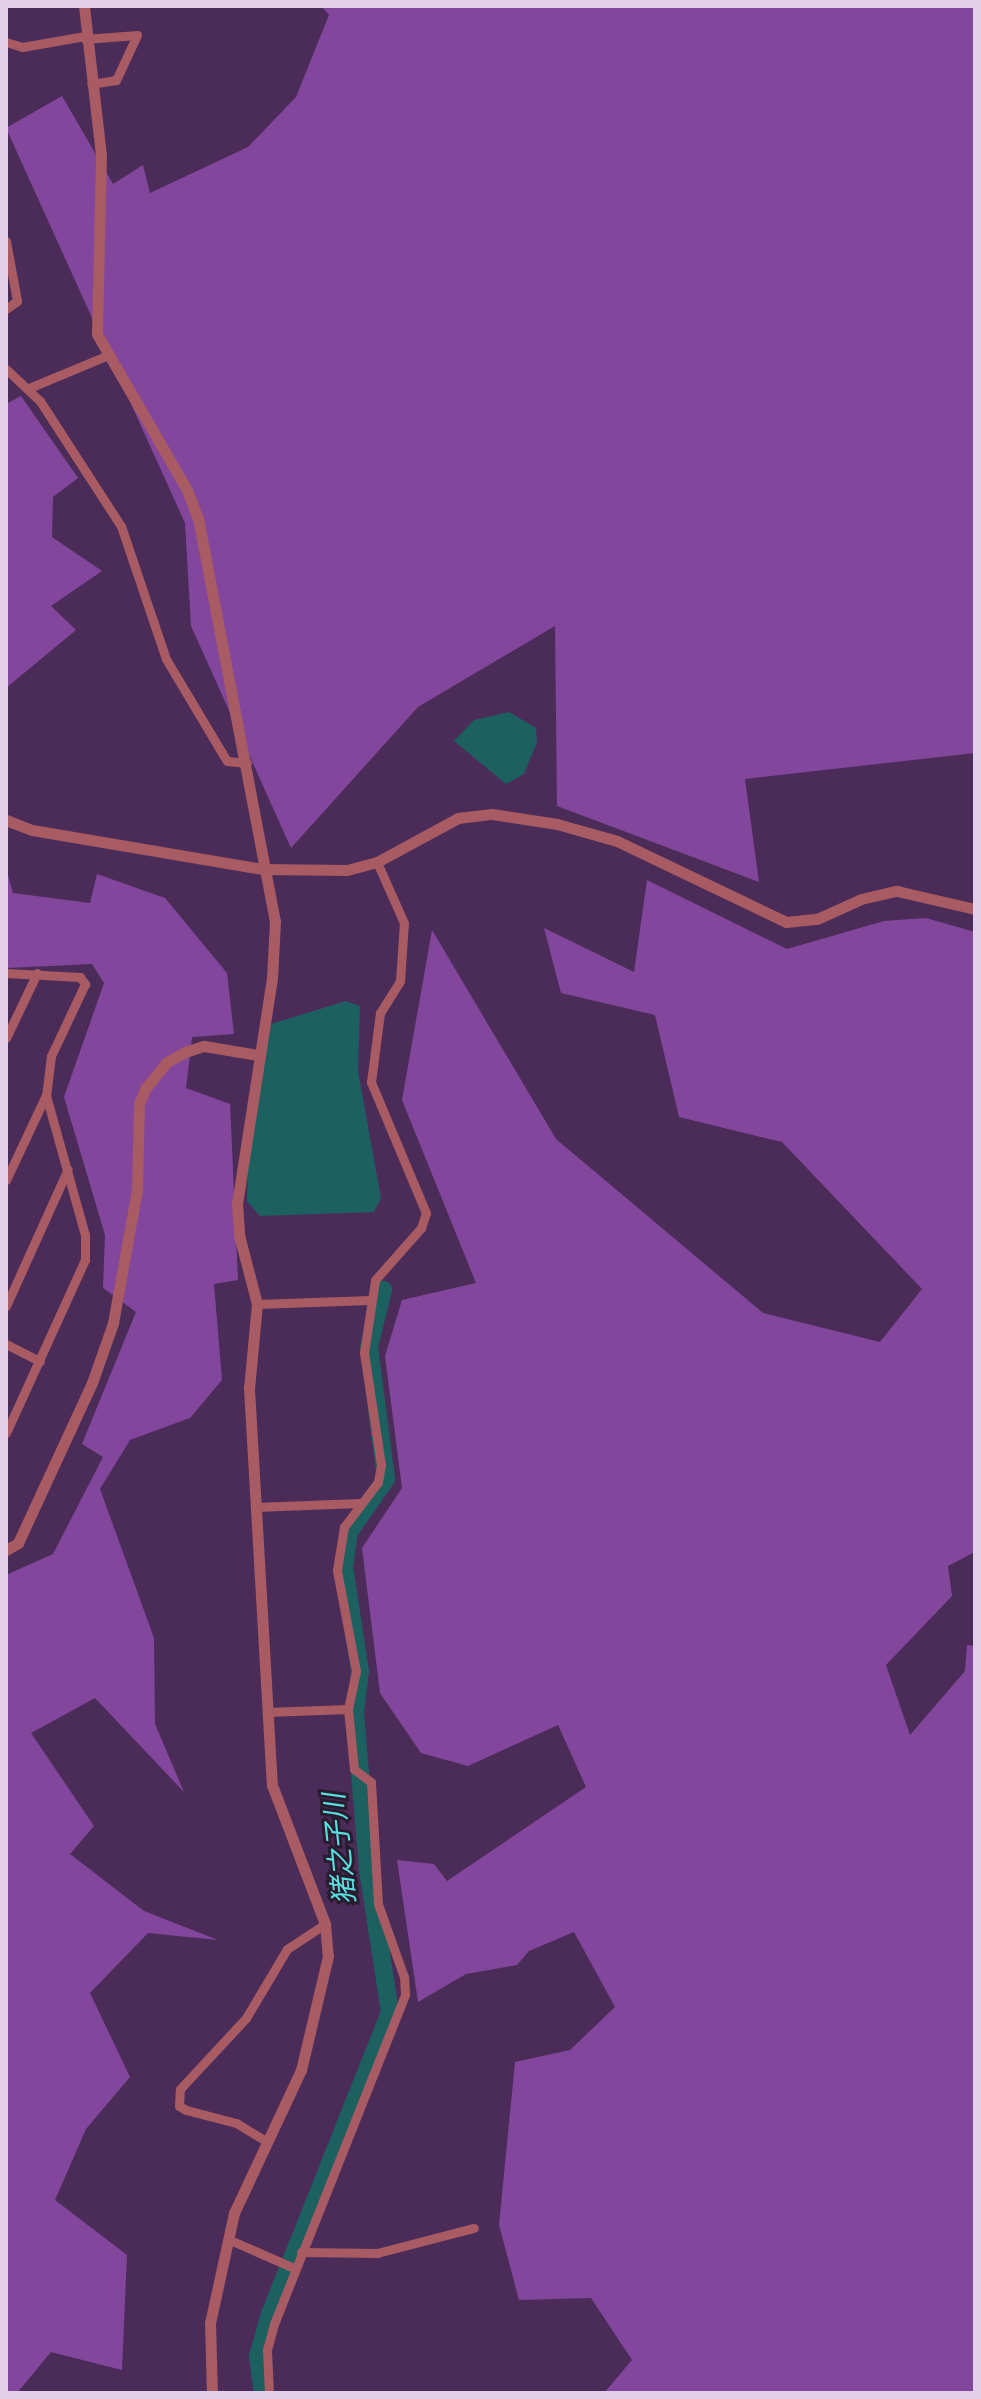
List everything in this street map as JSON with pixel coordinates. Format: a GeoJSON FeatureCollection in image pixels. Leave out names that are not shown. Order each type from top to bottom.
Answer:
{"type":"FeatureCollection","features":[{"type":"Feature","properties":{"kind":"street"},"geometry":{"type":"LineString","coordinates":[[84,6],[103,212],[94,316],[106,356],[154,430],[198,518],[247,763],[275,948],[237,1203],[239,1235],[257,1304],[248,1368],[267,1712],[276,1804],[325,1924],[328,1956],[310,2044],[241,2193],[210,2323],[212,2393]]}},
{"type":"Feature","properties":{"kind":"street"},"geometry":{"type":"LineString","coordinates":[[6,42],[22,47],[85,37],[137,35],[116,80],[91,84]]}},
{"type":"Feature","properties":{"kind":"street"},"geometry":{"type":"LineString","coordinates":[[6,241],[17,301],[6,309]]}},
{"type":"Feature","properties":{"kind":"street"},"geometry":{"type":"LineString","coordinates":[[29,388],[106,356]]}},
{"type":"Feature","properties":{"kind":"street"},"geometry":{"type":"LineString","coordinates":[[6,369],[29,388],[121,526],[166,659],[227,761],[247,763]]}},
{"type":"Feature","properties":{"kind":"street"},"geometry":{"type":"LineString","coordinates":[[6,820],[32,830],[263,869],[347,870],[377,862],[438,826],[492,814],[557,824],[617,841],[786,922],[817,919],[861,899],[897,891],[975,909]]}},
{"type":"Feature","properties":{"kind":"street"},"geometry":{"type":"LineString","coordinates":[[269,2393],[267,2350],[288,2266],[301,2252],[405,1994],[404,1977],[378,1904],[371,1782],[356,1774],[348,1709],[356,1671],[337,1570],[337,1545],[360,1503],[378,1482],[381,1465],[364,1353],[370,1300],[375,1280],[421,1228],[426,1205],[371,1082],[380,1013],[400,981],[404,923],[377,862]]}},
{"type":"Feature","properties":{"kind":"street"},"geometry":{"type":"LineString","coordinates":[[6,973],[80,977],[85,984],[51,1056],[46,1095],[11,1158],[6,1180]]}},
{"type":"Feature","properties":{"kind":"street"},"geometry":{"type":"LineString","coordinates":[[6,1038],[37,973]]}},
{"type":"Feature","properties":{"kind":"street"},"geometry":{"type":"LineString","coordinates":[[6,1550],[18,1543],[92,1383],[113,1323],[137,1190],[139,1104],[145,1089],[167,1062],[204,1046],[258,1055]]}},
{"type":"Feature","properties":{"kind":"street"},"geometry":{"type":"LineString","coordinates":[[6,1433],[85,1260],[85,1235],[46,1095]]}},
{"type":"Feature","properties":{"kind":"street"},"geometry":{"type":"LineString","coordinates":[[6,1306],[68,1169]]}},
{"type":"Feature","properties":{"kind":"street"},"geometry":{"type":"LineString","coordinates":[[257,1304],[370,1300]]}},
{"type":"Feature","properties":{"kind":"street"},"geometry":{"type":"LineString","coordinates":[[6,1344],[40,1361]]}},
{"type":"Feature","properties":{"kind":"street"},"geometry":{"type":"LineString","coordinates":[[255,1507],[360,1503]]}},
{"type":"Feature","properties":{"kind":"street"},"geometry":{"type":"LineString","coordinates":[[267,1712],[348,1709]]}},
{"type":"Feature","properties":{"kind":"street"},"geometry":{"type":"LineString","coordinates":[[266,2141],[224,2118],[179,2106],[180,2089],[246,2018],[287,1949],[325,1924]]}},
{"type":"Feature","properties":{"kind":"street"},"geometry":{"type":"LineString","coordinates":[[301,2252],[377,2253],[474,2228]]}},
{"type":"Feature","properties":{"kind":"street"},"geometry":{"type":"LineString","coordinates":[[230,2240],[288,2266]]}},
{"type":"Feature","properties":{"kind":"shaded area"},"geometry":{"type":"Polygon","coordinates":[[[321,6],[975,6],[975,753],[745,779],[759,882],[557,806],[555,626],[418,707],[291,848],[191,626],[185,523],[6,128],[62,96],[113,184],[143,165],[150,193],[248,147],[296,97],[329,15],[321,6]]]}},
{"type":"Feature","properties":{"kind":"shaded area"},"geometry":{"type":"Polygon","coordinates":[[[21,396],[78,478],[53,497],[52,537],[102,571],[51,606],[76,630],[6,688],[6,404],[21,396]]]}},
{"type":"Feature","properties":{"kind":"shaded area"},"geometry":{"type":"Polygon","coordinates":[[[509,712],[536,728],[537,742],[524,774],[506,784],[454,741],[474,720],[509,712]]]}},
{"type":"Feature","properties":{"kind":"shaded area"},"geometry":{"type":"Polygon","coordinates":[[[6,868],[13,893],[90,903],[97,874],[165,898],[227,973],[234,1034],[192,1037],[186,1088],[230,1104],[238,1280],[214,1284],[222,1380],[190,1418],[130,1440],[100,1489],[154,1638],[155,1724],[184,1792],[95,1698],[31,1733],[94,1826],[70,1854],[144,1911],[218,1940],[148,1933],[90,1993],[130,2077],[86,2129],[55,2200],[127,2255],[122,2370],[51,2352],[17,2393],[6,2393],[6,1575],[53,1554],[103,1457],[82,1444],[136,1312],[103,1288],[105,1235],[64,1097],[104,983],[92,964],[6,968],[6,868]]]}},
{"type":"Feature","properties":{"kind":"shaded area"},"geometry":{"type":"Polygon","coordinates":[[[647,880],[787,949],[884,921],[926,918],[975,932],[975,1552],[948,1566],[952,1596],[886,1665],[910,1735],[965,1671],[967,1645],[975,1646],[975,2393],[604,2393],[632,2360],[591,2298],[519,2300],[499,2225],[515,2062],[570,2050],[615,2007],[574,1932],[529,1951],[517,1965],[466,1974],[418,2002],[397,1860],[434,1864],[447,1881],[586,1787],[558,1725],[468,1766],[421,1753],[380,1693],[362,1548],[402,1488],[385,1356],[402,1300],[476,1283],[402,1100],[432,930],[556,1139],[763,1313],[880,1342],[922,1289],[782,1142],[679,1117],[655,1015],[561,993],[544,928],[634,972],[647,880]]]}},
{"type":"Feature","properties":{"kind":"shaded area"},"geometry":{"type":"Polygon","coordinates":[[[346,1001],[360,1006],[358,1071],[381,1198],[374,1212],[260,1216],[247,1201],[248,1160],[271,1024],[346,1001]]]}},
{"type":"Feature","properties":{"kind":"waterway","name":"猪之子川"},"geometry":{"type":"LineString","coordinates":[[263,2393],[258,2356],[270,2314],[390,2012],[368,1870],[355,1712],[360,1671],[344,1567],[349,1532],[386,1479],[369,1347],[383,1290]]}}]}
